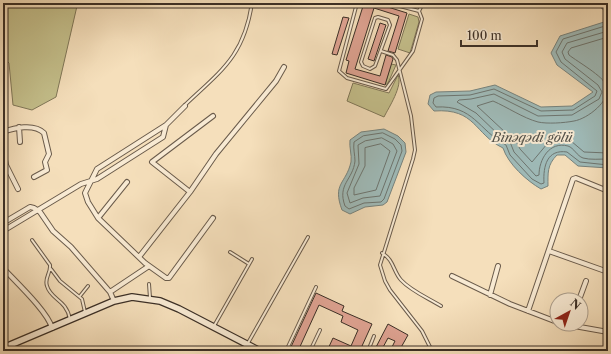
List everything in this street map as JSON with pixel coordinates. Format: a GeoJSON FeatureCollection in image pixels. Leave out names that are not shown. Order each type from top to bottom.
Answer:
{"type":"FeatureCollection","features":[{"type":"Feature","properties":{"kind":"main road"},"geometry":{"type":"LineString","coordinates":[[3,348],[114,301],[132,298],[150,298],[179,309],[260,351]]}},
{"type":"Feature","properties":{"kind":"street"},"geometry":{"type":"LineString","coordinates":[[139,257],[190,192],[208,164],[276,81],[284,67]]}},
{"type":"Feature","properties":{"kind":"street"},"geometry":{"type":"LineString","coordinates":[[184,106],[166,125],[97,169],[85,194],[98,218],[149,266],[166,278],[169,278],[213,218]]}},
{"type":"Feature","properties":{"kind":"street"},"geometry":{"type":"LineString","coordinates":[[190,192],[152,162],[213,116]]}},
{"type":"Feature","properties":{"kind":"street"},"geometry":{"type":"LineString","coordinates":[[3,231],[81,184],[89,183],[119,166],[163,137],[166,125]]}},
{"type":"Feature","properties":{"kind":"street"},"geometry":{"type":"LineString","coordinates":[[3,132],[18,127],[41,131],[44,133],[49,154],[45,162],[47,170],[34,177]]}},
{"type":"Feature","properties":{"kind":"street"},"geometry":{"type":"LineString","coordinates":[[18,127],[20,142]]}},
{"type":"Feature","properties":{"kind":"street"},"geometry":{"type":"LineString","coordinates":[[3,149],[6,166],[18,189]]}},
{"type":"Feature","properties":{"kind":"street"},"geometry":{"type":"LineString","coordinates":[[528,311],[573,179],[576,178],[608,191]]}},
{"type":"Feature","properties":{"kind":"street"},"geometry":{"type":"LineString","coordinates":[[98,218],[127,182]]}},
{"type":"Feature","properties":{"kind":"street"},"geometry":{"type":"LineString","coordinates":[[3,223],[30,207],[38,210],[53,231],[71,247],[110,292],[114,301]]}},
{"type":"Feature","properties":{"kind":"street"},"geometry":{"type":"LineString","coordinates":[[549,251],[608,272]]}},
{"type":"Feature","properties":{"kind":"street"},"geometry":{"type":"LineString","coordinates":[[110,292],[149,266]]}},
{"type":"Feature","properties":{"kind":"street"},"geometry":{"type":"LineString","coordinates":[[490,295],[498,266]]}},
{"type":"Feature","properties":{"kind":"street"},"geometry":{"type":"LineString","coordinates":[[3,268],[42,311],[50,322],[52,328]]}},
{"type":"Feature","properties":{"kind":"street"},"geometry":{"type":"LineString","coordinates":[[452,276],[490,295],[549,319]]}},
{"type":"Feature","properties":{"kind":"street"},"geometry":{"type":"LineString","coordinates":[[582,292],[586,280]]}},
{"type":"Feature","properties":{"kind":"street"},"geometry":{"type":"LineString","coordinates":[[589,327],[608,332]]}},
{"type":"Feature","properties":{"kind":"lane"},"geometry":{"type":"LineString","coordinates":[[184,106],[221,71],[242,44],[252,3]]}},
{"type":"Feature","properties":{"kind":"lane"},"geometry":{"type":"LineString","coordinates":[[357,3],[339,71],[347,78],[386,89],[413,51],[422,20],[419,11],[423,3]]}},
{"type":"Feature","properties":{"kind":"lane"},"geometry":{"type":"LineString","coordinates":[[388,3],[419,11]]}},
{"type":"Feature","properties":{"kind":"lane"},"geometry":{"type":"LineString","coordinates":[[378,17],[388,20],[390,25],[381,51],[373,68],[370,69],[361,64],[374,21],[378,17]]}},
{"type":"Feature","properties":{"kind":"lane"},"geometry":{"type":"LineString","coordinates":[[381,51],[396,57],[412,123],[415,150],[382,253],[380,265],[385,281],[398,302],[422,331],[432,351]]}},
{"type":"Feature","properties":{"kind":"lane"},"geometry":{"type":"LineString","coordinates":[[247,344],[308,237]]}},
{"type":"Feature","properties":{"kind":"lane"},"geometry":{"type":"LineString","coordinates":[[32,240],[60,281],[80,296],[84,304],[85,314]]}},
{"type":"Feature","properties":{"kind":"lane"},"geometry":{"type":"LineString","coordinates":[[230,252],[249,264]]}},
{"type":"Feature","properties":{"kind":"lane"},"geometry":{"type":"LineString","coordinates":[[382,253],[390,258],[398,276],[404,284],[441,306]]}},
{"type":"Feature","properties":{"kind":"lane"},"geometry":{"type":"LineString","coordinates":[[213,327],[252,259]]}},
{"type":"Feature","properties":{"kind":"lane"},"geometry":{"type":"LineString","coordinates":[[51,269],[46,280],[48,289],[68,310],[70,320]]}},
{"type":"Feature","properties":{"kind":"lane"},"geometry":{"type":"LineString","coordinates":[[149,284],[150,298]]}},
{"type":"Feature","properties":{"kind":"lane"},"geometry":{"type":"LineString","coordinates":[[80,296],[88,286]]}},
{"type":"Feature","properties":{"kind":"lane"},"geometry":{"type":"LineString","coordinates":[[286,351],[316,286]]}},
{"type":"Feature","properties":{"kind":"lane"},"geometry":{"type":"LineString","coordinates":[[310,351],[320,330]]}},
{"type":"Feature","properties":{"kind":"lane"},"geometry":{"type":"LineString","coordinates":[[368,351],[374,336]]}},
{"type":"Feature","properties":{"kind":"shaded area"},"geometry":{"type":"Polygon","coordinates":[[[3,3],[80,3],[77,6],[56,97],[32,110],[13,105],[9,63],[3,57],[3,3]]]}},
{"type":"Feature","properties":{"kind":"shaded area"},"geometry":{"type":"Polygon","coordinates":[[[409,14],[418,17],[419,22],[410,53],[398,49],[409,14]]]}},
{"type":"Feature","properties":{"kind":"shaded area"},"geometry":{"type":"Polygon","coordinates":[[[391,64],[396,65],[388,83],[385,85],[391,64]]]}},
{"type":"Feature","properties":{"kind":"shaded area"},"geometry":{"type":"Polygon","coordinates":[[[398,75],[399,85],[384,117],[347,101],[353,83],[389,93],[398,75]]]}},
{"type":"Feature","properties":{"kind":"water","name":"Binəqədi gölü"},"geometry":{"type":"Polygon","coordinates":[[[595,3],[608,3],[608,168],[578,166],[565,155],[557,155],[551,162],[548,173],[548,186],[541,189],[519,172],[505,154],[503,148],[493,142],[467,118],[448,111],[434,111],[428,104],[430,95],[436,92],[470,91],[495,85],[541,107],[572,106],[593,92],[557,65],[551,53],[560,36],[604,22],[605,11],[595,3]]]}},
{"type":"Feature","properties":{"kind":"water"},"geometry":{"type":"Polygon","coordinates":[[[384,129],[398,136],[405,143],[406,152],[387,202],[383,205],[365,207],[350,214],[342,210],[338,194],[351,162],[350,140],[361,132],[384,129]]]}},
{"type":"Feature","properties":{"kind":"building"},"geometry":{"type":"Polygon","coordinates":[[[364,3],[375,3],[407,13],[395,53],[388,51],[399,16],[374,8],[355,69],[380,76],[386,55],[392,57],[393,59],[385,85],[346,73],[349,61],[346,60],[364,3]]]}},
{"type":"Feature","properties":{"kind":"building"},"geometry":{"type":"Polygon","coordinates":[[[343,17],[349,18],[337,55],[332,54],[343,17]]]}},
{"type":"Feature","properties":{"kind":"building"},"geometry":{"type":"Polygon","coordinates":[[[380,23],[386,25],[374,61],[368,59],[380,23]]]}},
{"type":"Feature","properties":{"kind":"building"},"geometry":{"type":"Polygon","coordinates":[[[316,293],[344,306],[342,311],[372,324],[362,346],[364,347],[363,351],[327,351],[333,338],[351,346],[358,330],[341,322],[343,316],[319,305],[298,351],[290,349],[316,293]]]}},
{"type":"Feature","properties":{"kind":"building"},"geometry":{"type":"Polygon","coordinates":[[[388,324],[408,335],[399,351],[390,351],[395,341],[388,338],[381,351],[374,351],[388,324]]]}}]}
